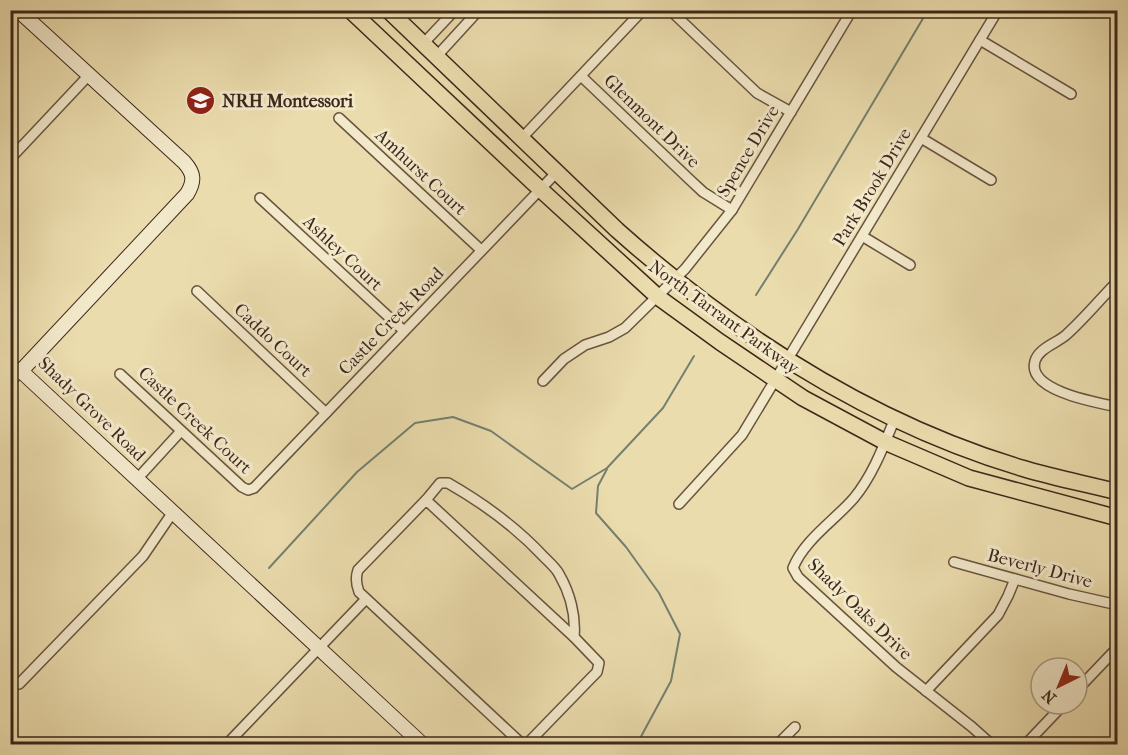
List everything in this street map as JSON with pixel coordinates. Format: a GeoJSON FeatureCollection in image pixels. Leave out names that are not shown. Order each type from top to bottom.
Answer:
{"type":"FeatureCollection","features":[{"type":"Feature","properties":{"kind":"main road","name":"North Tarrant Parkway"},"geometry":{"type":"LineString","coordinates":[[350,10],[658,297],[774,379],[813,404],[885,442],[969,478],[1118,518]]}},
{"type":"Feature","properties":{"kind":"main road","name":"North Tarrant Parkway"},"geometry":{"type":"LineString","coordinates":[[388,10],[617,230],[675,280],[739,329],[834,387],[895,418],[980,454],[1025,469],[1118,492]]}},
{"type":"Feature","properties":{"kind":"main road"},"geometry":{"type":"LineString","coordinates":[[444,98],[474,117],[499,139],[514,143],[521,139]]}},
{"type":"Feature","properties":{"kind":"street","name":"Shady Grove Road"},"geometry":{"type":"LineString","coordinates":[[18,10],[184,162],[191,170],[193,179],[187,194],[21,371],[422,744]]}},
{"type":"Feature","properties":{"kind":"street"},"geometry":{"type":"LineString","coordinates":[[423,44],[455,10]]}},
{"type":"Feature","properties":{"kind":"street"},"geometry":{"type":"LineString","coordinates":[[436,57],[475,14],[464,10]]}},
{"type":"Feature","properties":{"kind":"street"},"geometry":{"type":"LineString","coordinates":[[521,139],[643,10]]}},
{"type":"Feature","properties":{"kind":"street"},"geometry":{"type":"LineString","coordinates":[[670,10],[757,93],[791,112]]}},
{"type":"Feature","properties":{"kind":"street","name":"Park Brook Drive"},"geometry":{"type":"LineString","coordinates":[[680,504],[742,435],[998,10]]}},
{"type":"Feature","properties":{"kind":"street"},"geometry":{"type":"LineString","coordinates":[[840,11],[851,13]]}},
{"type":"Feature","properties":{"kind":"street","name":"Spence Drive"},"geometry":{"type":"LineString","coordinates":[[543,381],[564,359],[585,345],[609,338],[626,328],[675,280],[717,231],[851,13]]}},
{"type":"Feature","properties":{"kind":"street"},"geometry":{"type":"LineString","coordinates":[[980,40],[1071,94]]}},
{"type":"Feature","properties":{"kind":"street"},"geometry":{"type":"LineString","coordinates":[[10,159],[89,75]]}},
{"type":"Feature","properties":{"kind":"street","name":"Glenmont Drive"},"geometry":{"type":"LineString","coordinates":[[581,76],[696,185],[732,210]]}},
{"type":"Feature","properties":{"kind":"street","name":"Amhurst Court"},"geometry":{"type":"LineString","coordinates":[[339,117],[481,250]]}},
{"type":"Feature","properties":{"kind":"street"},"geometry":{"type":"LineString","coordinates":[[921,138],[991,180]]}},
{"type":"Feature","properties":{"kind":"street","name":"Castle Creek Road"},"geometry":{"type":"LineString","coordinates":[[248,490],[258,485],[556,173]]}},
{"type":"Feature","properties":{"kind":"street","name":"Ashley Court"},"geometry":{"type":"LineString","coordinates":[[260,198],[404,331]]}},
{"type":"Feature","properties":{"kind":"street"},"geometry":{"type":"LineString","coordinates":[[862,236],[910,265]]}},
{"type":"Feature","properties":{"kind":"street"},"geometry":{"type":"LineString","coordinates":[[1118,280],[1065,336],[1052,343],[1035,360],[1034,367],[1038,377],[1053,389],[1078,398],[1118,407]]}},
{"type":"Feature","properties":{"kind":"street","name":"Caddo Court"},"geometry":{"type":"LineString","coordinates":[[197,291],[326,413]]}},
{"type":"Feature","properties":{"kind":"street"},"geometry":{"type":"LineString","coordinates":[[10,382],[21,371]]}},
{"type":"Feature","properties":{"kind":"street","name":"Castle Creek Court"},"geometry":{"type":"LineString","coordinates":[[120,374],[242,487],[248,490]]}},
{"type":"Feature","properties":{"kind":"street","name":"Shady Oaks Drive"},"geometry":{"type":"LineString","coordinates":[[895,418],[862,488],[802,552],[793,568],[798,577],[896,667],[990,744]]}},
{"type":"Feature","properties":{"kind":"street"},"geometry":{"type":"LineString","coordinates":[[138,478],[181,431]]}},
{"type":"Feature","properties":{"kind":"street"},"geometry":{"type":"LineString","coordinates":[[522,744],[366,599],[357,587],[355,578],[358,570],[440,483],[448,483],[492,511],[535,547],[559,573],[576,621],[574,637]]}},
{"type":"Feature","properties":{"kind":"street"},"geometry":{"type":"LineString","coordinates":[[426,500],[599,663],[597,672],[527,744]]}},
{"type":"Feature","properties":{"kind":"street"},"geometry":{"type":"LineString","coordinates":[[20,684],[143,556],[173,512]]}},
{"type":"Feature","properties":{"kind":"street","name":"Beverly Drive"},"geometry":{"type":"LineString","coordinates":[[954,562],[1118,605]]}},
{"type":"Feature","properties":{"kind":"street"},"geometry":{"type":"LineString","coordinates":[[926,691],[998,615],[1015,579]]}},
{"type":"Feature","properties":{"kind":"street"},"geometry":{"type":"LineString","coordinates":[[227,744],[366,599]]}},
{"type":"Feature","properties":{"kind":"street"},"geometry":{"type":"LineString","coordinates":[[1089,677],[1118,647]]}},
{"type":"Feature","properties":{"kind":"street"},"geometry":{"type":"LineString","coordinates":[[1026,744],[1053,716]]}},
{"type":"Feature","properties":{"kind":"street"},"geometry":{"type":"LineString","coordinates":[[778,744],[795,727]]}},
{"type":"Feature","properties":{"kind":"waterway"},"geometry":{"type":"LineString","coordinates":[[756,295],[798,229],[928,10]]}},
{"type":"Feature","properties":{"kind":"waterway"},"geometry":{"type":"LineString","coordinates":[[269,568],[357,472],[415,423],[453,417],[491,431],[572,489],[607,468],[663,408],[694,356]]}},
{"type":"Feature","properties":{"kind":"waterway"},"geometry":{"type":"LineString","coordinates":[[607,469],[598,486],[596,513],[626,547],[659,593],[680,634],[671,681],[637,744]]}},
{"type":"Feature","properties":{"kind":"place","name":"NRH Montessori"},"geometry":{"type":"Point","coordinates":[201,101]}}]}
